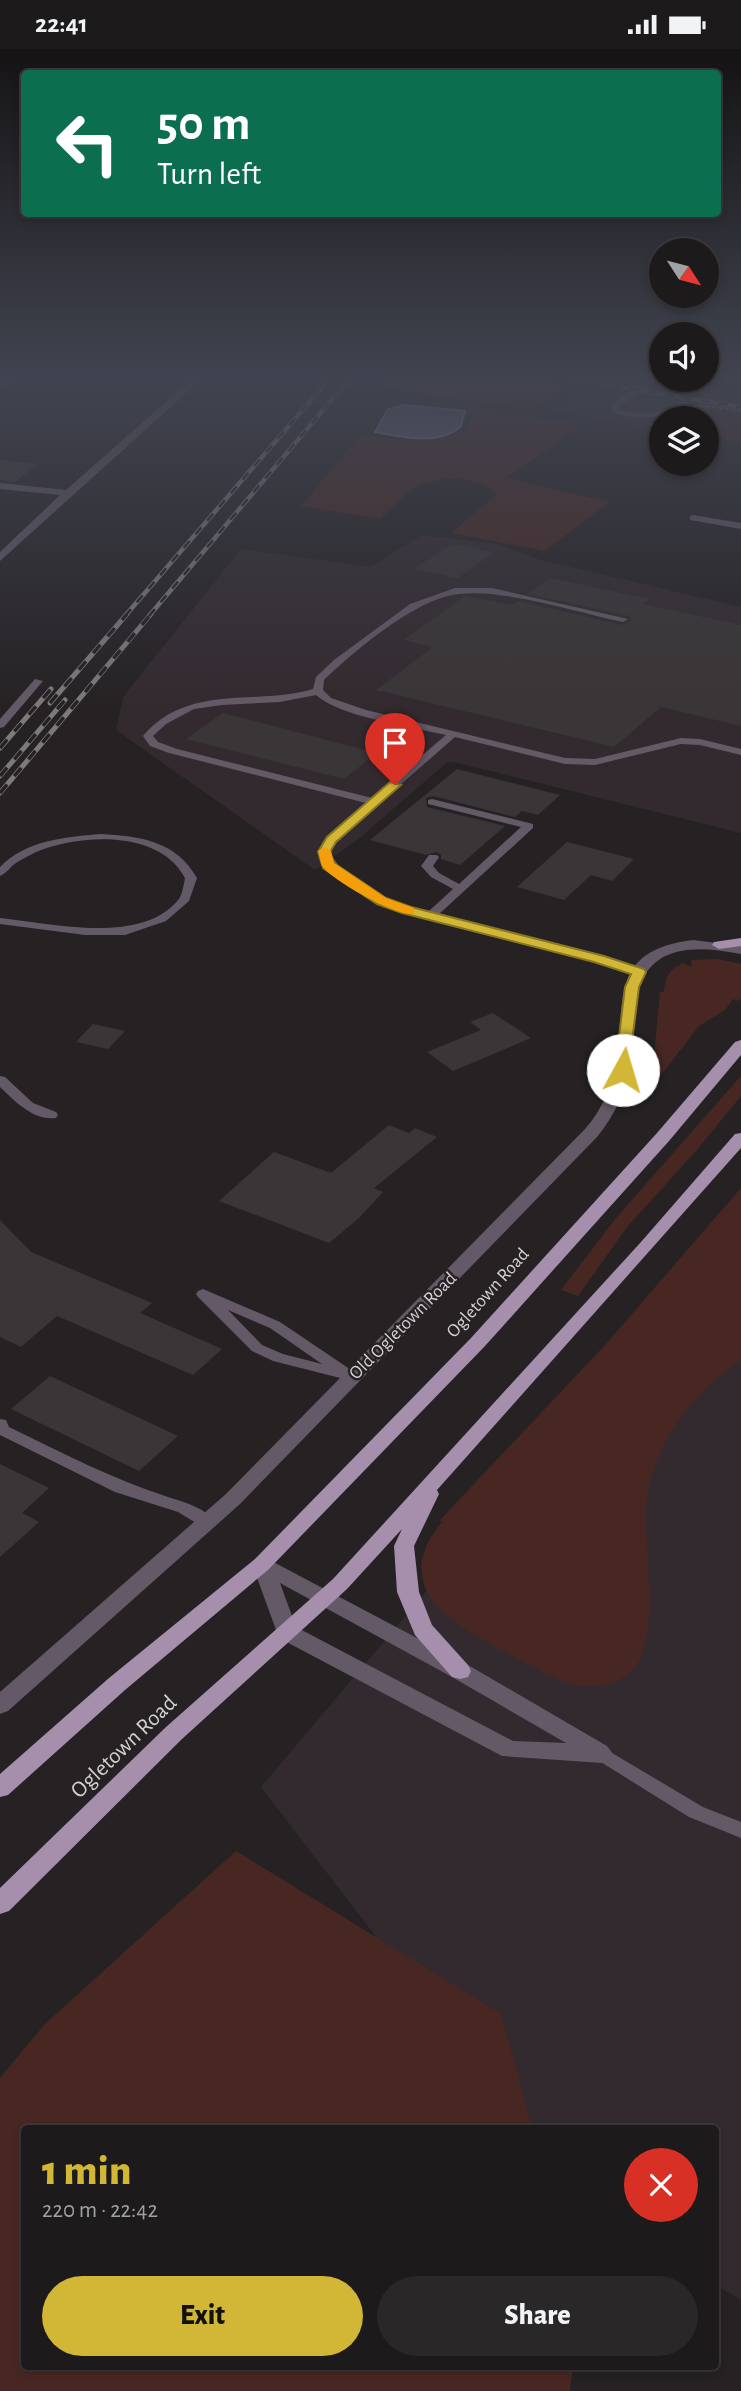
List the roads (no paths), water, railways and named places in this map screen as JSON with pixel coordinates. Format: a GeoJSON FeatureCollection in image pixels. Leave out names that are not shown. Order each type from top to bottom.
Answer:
{"type":"FeatureCollection","features":[{"type":"Feature","properties":{"kind":"main road"},"geometry":{"type":"LineString","coordinates":[[719,945],[741,942]]}},
{"type":"Feature","properties":{"kind":"main road","name":"Ogletown Road"},"geometry":{"type":"LineString","coordinates":[[0,1788],[117,1684],[262,1564],[478,1342],[663,1137],[741,1045]]}},
{"type":"Feature","properties":{"kind":"main road","name":"Ogletown Road"},"geometry":{"type":"LineString","coordinates":[[0,1903],[174,1733],[340,1584],[647,1247],[741,1137]]}},
{"type":"Feature","properties":{"kind":"main road"},"geometry":{"type":"LineString","coordinates":[[438,1476],[404,1546],[408,1592],[423,1629],[460,1671]]}},
{"type":"Feature","properties":{"kind":"street"},"geometry":{"type":"LineString","coordinates":[[3,486],[68,493]]}},
{"type":"Feature","properties":{"kind":"street"},"geometry":{"type":"LineString","coordinates":[[0,558],[76,486]]}},
{"type":"Feature","properties":{"kind":"street"},"geometry":{"type":"LineString","coordinates":[[639,972],[653,955],[670,948],[719,945],[741,950]]}},
{"type":"Feature","properties":{"kind":"street","name":"Old Ogletown Road"},"geometry":{"type":"LineString","coordinates":[[0,1705],[207,1522],[573,1154],[601,1121],[614,1099],[623,1070],[632,987],[639,972]]}},
{"type":"Feature","properties":{"kind":"street"},"geometry":{"type":"LineString","coordinates":[[262,1564],[460,1671],[602,1754]]}},
{"type":"Feature","properties":{"kind":"street"},"geometry":{"type":"LineString","coordinates":[[262,1564],[287,1632],[510,1750],[602,1754]]}},
{"type":"Feature","properties":{"kind":"lane"},"geometry":{"type":"LineString","coordinates":[[693,518],[741,526]]}},
{"type":"Feature","properties":{"kind":"lane"},"geometry":{"type":"LineString","coordinates":[[318,691],[319,679],[347,654],[413,606],[454,591],[492,591],[623,619]]}},
{"type":"Feature","properties":{"kind":"lane"},"geometry":{"type":"LineString","coordinates":[[0,725],[38,681]]}},
{"type":"Feature","properties":{"kind":"lane"},"geometry":{"type":"LineString","coordinates":[[318,691],[328,700],[362,712],[565,761],[595,762],[681,741],[700,742],[741,752]]}},
{"type":"Feature","properties":{"kind":"lane"},"geometry":{"type":"LineString","coordinates":[[318,691],[275,700],[199,703],[179,709],[160,722],[148,736],[155,744],[173,751],[375,802]]}},
{"type":"Feature","properties":{"kind":"lane"},"geometry":{"type":"LineString","coordinates":[[453,734],[331,839],[324,852],[328,865],[382,901],[639,972]]}},
{"type":"Feature","properties":{"kind":"lane"},"geometry":{"type":"LineString","coordinates":[[430,916],[528,826],[432,802]]}},
{"type":"Feature","properties":{"kind":"lane"},"geometry":{"type":"LineString","coordinates":[[0,873],[31,851],[57,841],[83,838],[125,839],[162,847],[184,865],[191,879],[185,899],[162,919],[125,931],[85,931],[0,921]]}},
{"type":"Feature","properties":{"kind":"lane"},"geometry":{"type":"LineString","coordinates":[[433,857],[427,866],[435,875],[460,889]]}},
{"type":"Feature","properties":{"kind":"lane"},"geometry":{"type":"LineString","coordinates":[[0,1080],[28,1106],[51,1115]]}},
{"type":"Feature","properties":{"kind":"lane"},"geometry":{"type":"LineString","coordinates":[[203,1294],[275,1325],[352,1376],[278,1358],[257,1348],[203,1294]]}},
{"type":"Feature","properties":{"kind":"lane"},"geometry":{"type":"LineString","coordinates":[[0,1424],[2,1430],[121,1488],[184,1508],[207,1522]]}},
{"type":"Feature","properties":{"kind":"lane"},"geometry":{"type":"LineString","coordinates":[[602,1754],[696,1812],[741,1830]]}},
{"type":"Feature","properties":{"kind":"railway"},"geometry":{"type":"LineString","coordinates":[[125,616],[237,486]]}},
{"type":"Feature","properties":{"kind":"railway"},"geometry":{"type":"LineString","coordinates":[[149,616],[259,486]]}},
{"type":"Feature","properties":{"kind":"railway"},"geometry":{"type":"LineString","coordinates":[[50,703],[127,614]]}},
{"type":"Feature","properties":{"kind":"railway"},"geometry":{"type":"LineString","coordinates":[[0,793],[151,614]]}},
{"type":"Feature","properties":{"kind":"railway"},"geometry":{"type":"LineString","coordinates":[[0,748],[51,689]]}},
{"type":"Feature","properties":{"kind":"railway"},"geometry":{"type":"LineString","coordinates":[[0,776],[65,700]]}}]}
